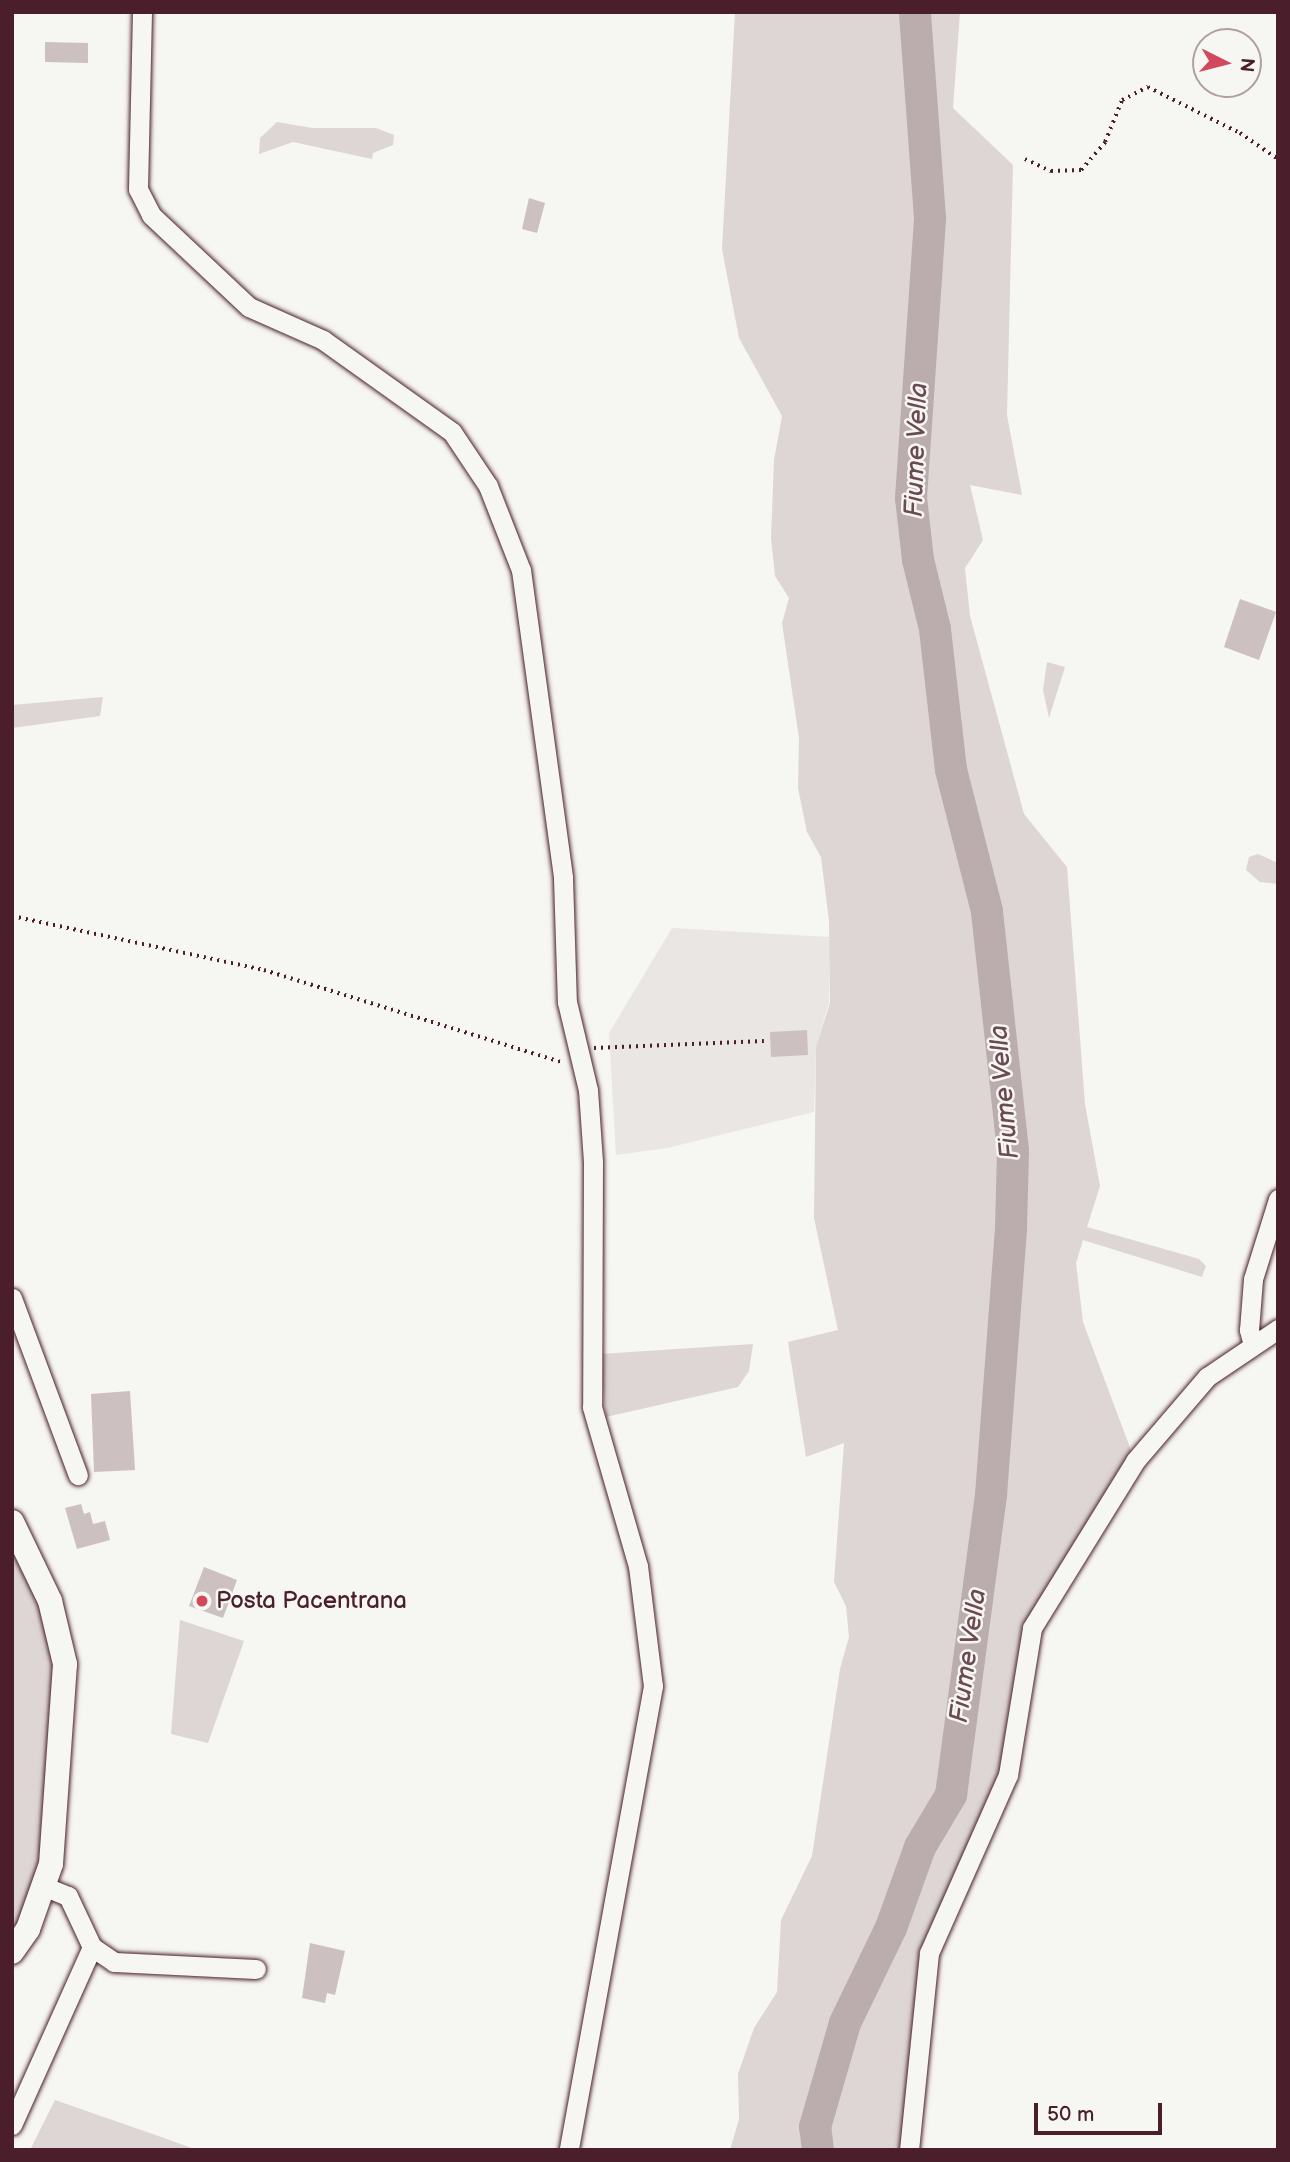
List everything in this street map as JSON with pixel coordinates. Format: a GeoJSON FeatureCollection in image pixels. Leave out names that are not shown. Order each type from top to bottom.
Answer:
{"type":"FeatureCollection","features":[{"type":"Feature","properties":{"kind":"main road"},"geometry":{"type":"LineString","coordinates":[[12,1522],[50,1601],[65,1664],[60,1789],[51,1864],[27,1929],[12,1952]]}},
{"type":"Feature","properties":{"kind":"street"},"geometry":{"type":"LineString","coordinates":[[142,12],[138,189],[151,215],[249,307],[323,340],[452,432],[488,486],[521,570],[535,653],[564,878],[567,1002],[583,1068],[593,1162],[592,1407],[638,1566],[653,1686],[569,2150]]}},
{"type":"Feature","properties":{"kind":"street"},"geometry":{"type":"LineString","coordinates":[[1253,1345],[1249,1330],[1253,1279],[1278,1199]]}},
{"type":"Feature","properties":{"kind":"street"},"geometry":{"type":"LineString","coordinates":[[12,1298],[78,1475]]}},
{"type":"Feature","properties":{"kind":"street"},"geometry":{"type":"LineString","coordinates":[[909,2150],[929,1953],[942,1916],[966,1875],[1008,1775],[1031,1628],[1135,1461],[1207,1377],[1278,1329]]}},
{"type":"Feature","properties":{"kind":"street"},"geometry":{"type":"LineString","coordinates":[[43,1886],[68,1896],[92,1947],[114,1962],[256,1969]]}},
{"type":"Feature","properties":{"kind":"street"},"geometry":{"type":"LineString","coordinates":[[12,2125],[92,1947]]}},
{"type":"Feature","properties":{"kind":"path"},"geometry":{"type":"LineString","coordinates":[[1025,159],[1051,171],[1081,170],[1105,142],[1122,100],[1148,87],[1240,133],[1278,159]]}},
{"type":"Feature","properties":{"kind":"path"},"geometry":{"type":"LineString","coordinates":[[12,916],[264,970],[583,1068]]}},
{"type":"Feature","properties":{"kind":"path"},"geometry":{"type":"LineString","coordinates":[[578,1048],[648,1049],[764,1041]]}},
{"type":"Feature","properties":{"kind":"shaded area"},"geometry":{"type":"Polygon","coordinates":[[[735,12],[960,12],[953,108],[1013,165],[1007,415],[1022,495],[970,485],[983,540],[965,568],[970,616],[1024,814],[1067,867],[1085,1104],[1100,1186],[1087,1227],[1199,1259],[1206,1266],[1202,1277],[1083,1240],[1076,1263],[1083,1322],[1135,1461],[1032,1628],[1008,1775],[942,1916],[909,2150],[730,2150],[739,2119],[738,2074],[754,2028],[777,1992],[781,1920],[812,1856],[840,1669],[849,1637],[846,1606],[834,1582],[844,1443],[806,1457],[788,1342],[838,1330],[814,1218],[816,1047],[830,1003],[829,921],[821,857],[807,832],[798,788],[799,738],[782,623],[789,598],[775,576],[771,538],[774,460],[782,416],[739,338],[722,249],[735,12]]]}},
{"type":"Feature","properties":{"kind":"shaded area"},"geometry":{"type":"Polygon","coordinates":[[[277,122],[312,128],[376,128],[394,135],[393,145],[373,153],[372,159],[293,142],[259,154],[260,138],[277,122]]]}},
{"type":"Feature","properties":{"kind":"shaded area"},"geometry":{"type":"Polygon","coordinates":[[[1047,662],[1065,667],[1049,718],[1043,690],[1047,662]]]}},
{"type":"Feature","properties":{"kind":"shaded area"},"geometry":{"type":"Polygon","coordinates":[[[103,697],[100,716],[12,728],[12,705],[103,697]]]}},
{"type":"Feature","properties":{"kind":"shaded area"},"geometry":{"type":"Polygon","coordinates":[[[1258,854],[1278,863],[1278,884],[1260,882],[1246,870],[1249,857],[1258,854]]]}},
{"type":"Feature","properties":{"kind":"shaded area"},"geometry":{"type":"Polygon","coordinates":[[[672,928],[830,937],[829,1003],[816,1047],[814,1112],[667,1148],[616,1155],[609,1033],[672,928]]]}},
{"type":"Feature","properties":{"kind":"shaded area"},"geometry":{"type":"Polygon","coordinates":[[[753,1344],[749,1371],[738,1387],[606,1417],[600,1354],[753,1344]]]}},
{"type":"Feature","properties":{"kind":"shaded area"},"geometry":{"type":"Polygon","coordinates":[[[12,1522],[59,1627],[50,1864],[12,1951],[12,1522]]]}},
{"type":"Feature","properties":{"kind":"shaded area"},"geometry":{"type":"Polygon","coordinates":[[[180,1620],[244,1641],[208,1743],[171,1734],[180,1620]]]}},
{"type":"Feature","properties":{"kind":"shaded area"},"geometry":{"type":"Polygon","coordinates":[[[55,2100],[164,2138],[197,2150],[30,2150],[55,2100]]]}},
{"type":"Feature","properties":{"kind":"building"},"geometry":{"type":"Polygon","coordinates":[[[45,42],[88,43],[88,63],[45,62],[45,42]]]}},
{"type":"Feature","properties":{"kind":"building"},"geometry":{"type":"Polygon","coordinates":[[[529,198],[545,203],[537,233],[522,229],[529,198]]]}},
{"type":"Feature","properties":{"kind":"building"},"geometry":{"type":"Polygon","coordinates":[[[1240,599],[1276,612],[1259,660],[1224,647],[1240,599]]]}},
{"type":"Feature","properties":{"kind":"building"},"geometry":{"type":"Polygon","coordinates":[[[807,1030],[808,1055],[771,1057],[770,1032],[807,1030]]]}},
{"type":"Feature","properties":{"kind":"building"},"geometry":{"type":"Polygon","coordinates":[[[130,1391],[135,1470],[94,1472],[91,1394],[130,1391]]]}},
{"type":"Feature","properties":{"kind":"building"},"geometry":{"type":"Polygon","coordinates":[[[81,1504],[84,1514],[90,1512],[93,1524],[105,1521],[110,1540],[77,1549],[65,1508],[81,1504]]]}},
{"type":"Feature","properties":{"kind":"building"},"geometry":{"type":"Polygon","coordinates":[[[204,1567],[237,1580],[223,1618],[189,1606],[204,1567]]]}},
{"type":"Feature","properties":{"kind":"building"},"geometry":{"type":"Polygon","coordinates":[[[310,1943],[345,1951],[335,1995],[327,1993],[325,2003],[302,1998],[310,1943]]]}},
{"type":"Feature","properties":{"kind":"waterway","name":"Fiume Vella"},"geometry":{"type":"LineString","coordinates":[[818,2150],[815,2127],[845,2023],[891,1928],[920,1847],[951,1795],[991,1495],[1011,1228],[1013,1151],[987,911],[951,770],[935,629],[918,560],[911,498],[930,218],[915,12]]}},
{"type":"Feature","properties":{"kind":"place","name":"Posta Pacentrana"},"geometry":{"type":"Point","coordinates":[202,1601]}}]}
